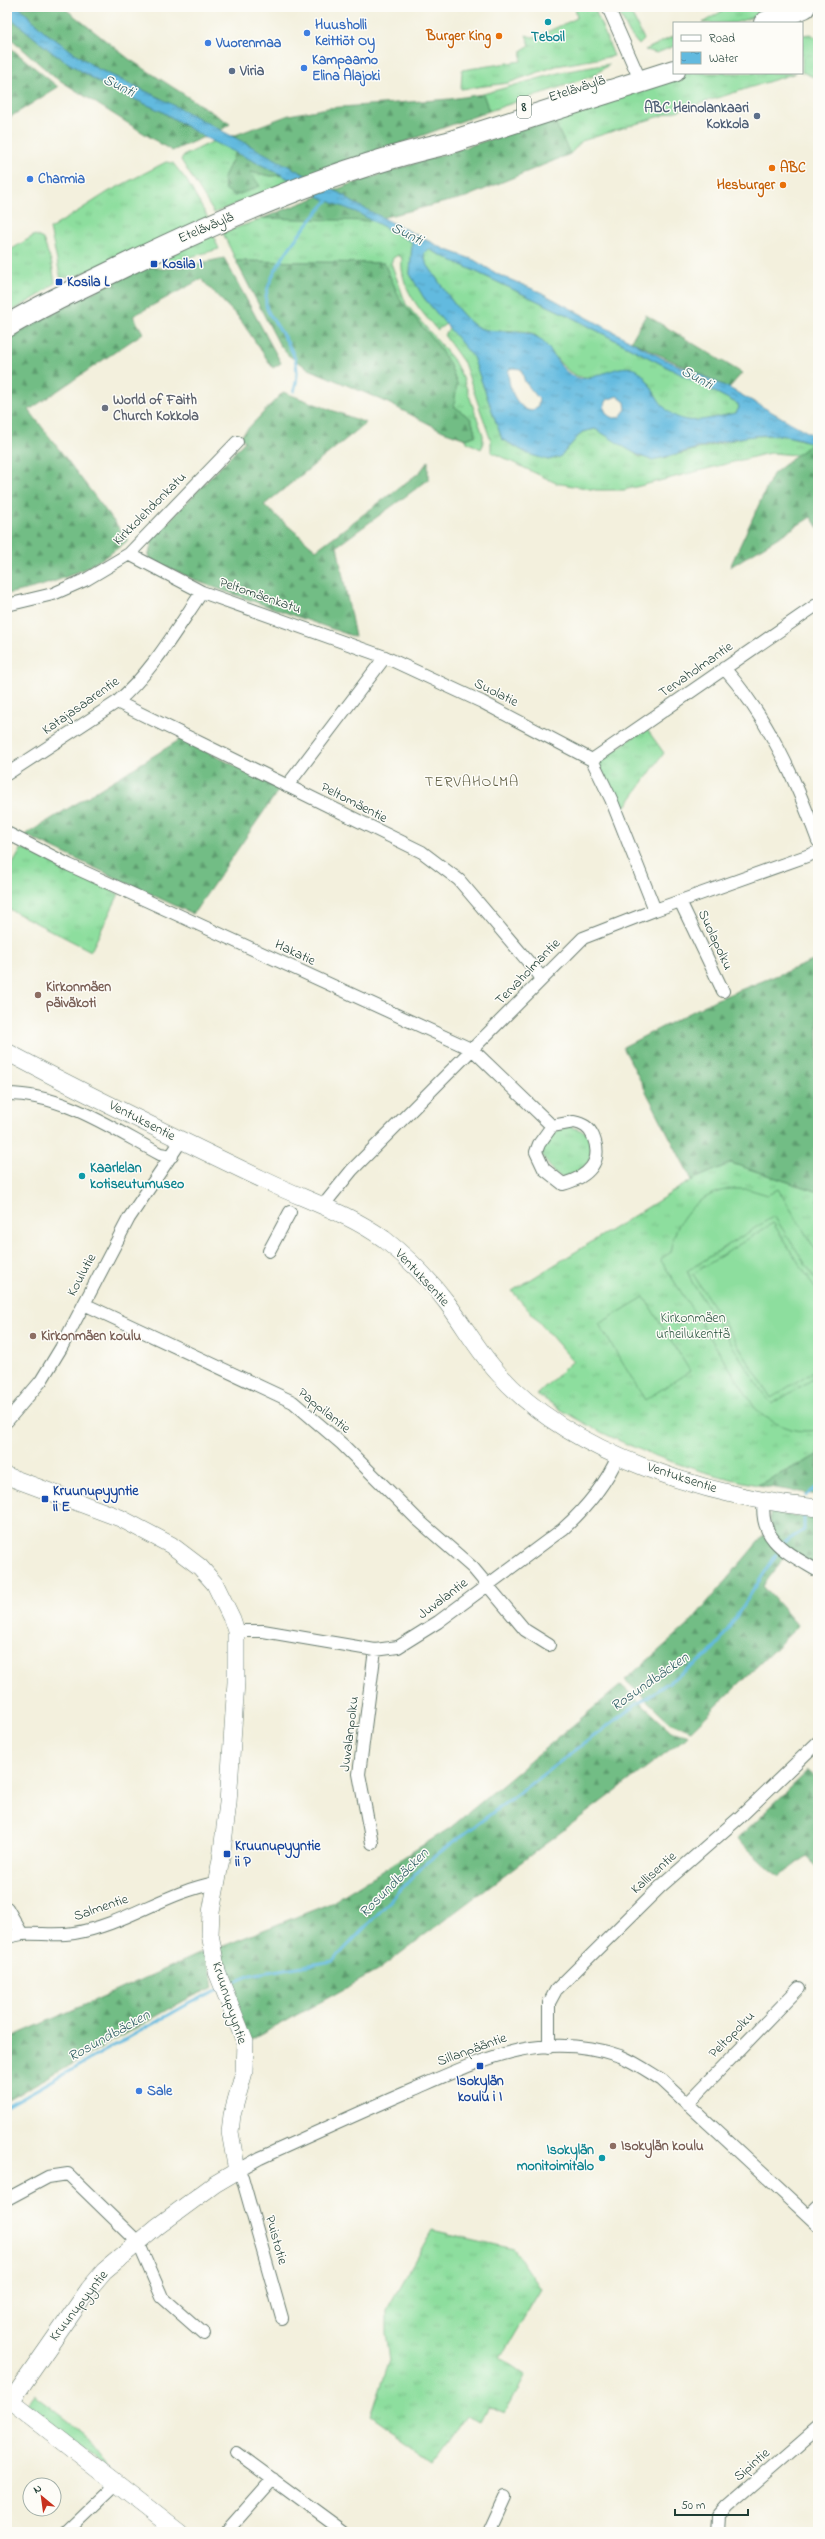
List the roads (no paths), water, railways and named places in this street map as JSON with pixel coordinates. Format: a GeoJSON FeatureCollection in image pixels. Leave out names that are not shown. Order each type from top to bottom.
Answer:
{"type":"FeatureCollection","features":[{"type":"Feature","properties":{"kind":"highway"},"geometry":{"type":"LineString","coordinates":[[767,22],[804,7]]}},
{"type":"Feature","properties":{"kind":"highway"},"geometry":{"type":"LineString","coordinates":[[803,22],[818,16]]}},
{"type":"Feature","properties":{"kind":"highway","name":"Eteläväylä"},"geometry":{"type":"LineString","coordinates":[[638,76],[673,58]]}},
{"type":"Feature","properties":{"kind":"highway","name":"Eteläväylä"},"geometry":{"type":"LineString","coordinates":[[7,326],[147,255],[288,194],[414,150],[445,135],[482,121],[638,76],[673,70]]}},
{"type":"Feature","properties":{"kind":"street"},"geometry":{"type":"LineString","coordinates":[[608,7],[638,76]]}},
{"type":"Feature","properties":{"kind":"street","name":"Kirkkolehdonkatu"},"geometry":{"type":"LineString","coordinates":[[7,605],[53,594],[87,579],[129,554],[237,442]]}},
{"type":"Feature","properties":{"kind":"street","name":"Peltomäenkatu"},"geometry":{"type":"LineString","coordinates":[[129,554],[202,592],[385,657]]}},
{"type":"Feature","properties":{"kind":"street","name":"Katajasaarentie"},"geometry":{"type":"LineString","coordinates":[[7,774],[117,702],[147,671],[202,592]]}},
{"type":"Feature","properties":{"kind":"street","name":"Tervaholmantie"},"geometry":{"type":"LineString","coordinates":[[592,760],[818,604]]}},
{"type":"Feature","properties":{"kind":"street"},"geometry":{"type":"LineString","coordinates":[[287,786],[385,657]]}},
{"type":"Feature","properties":{"kind":"street","name":"Suolatie"},"geometry":{"type":"LineString","coordinates":[[385,657],[482,702],[592,760]]}},
{"type":"Feature","properties":{"kind":"street"},"geometry":{"type":"LineString","coordinates":[[724,668],[748,698],[782,755],[801,796],[818,842]]}},
{"type":"Feature","properties":{"kind":"street","name":"Peltomäentie"},"geometry":{"type":"LineString","coordinates":[[117,702],[422,852],[444,867],[459,880],[542,978]]}},
{"type":"Feature","properties":{"kind":"street"},"geometry":{"type":"LineString","coordinates":[[592,760],[611,799],[655,910]]}},
{"type":"Feature","properties":{"kind":"street","name":"Hakatie"},"geometry":{"type":"LineString","coordinates":[[7,833],[69,865],[473,1050],[552,1126]]}},
{"type":"Feature","properties":{"kind":"street","name":"Tervaholmantie"},"geometry":{"type":"LineString","coordinates":[[322,1207],[352,1170],[473,1050],[542,978],[584,938],[680,900],[818,852]]}},
{"type":"Feature","properties":{"kind":"street","name":"Suolapolku"},"geometry":{"type":"LineString","coordinates":[[680,900],[723,991]]}},
{"type":"Feature","properties":{"kind":"street","name":"Ventuksentie"},"geometry":{"type":"LineString","coordinates":[[7,1052],[181,1141],[371,1231],[401,1255],[436,1288],[497,1372],[535,1407],[554,1421],[618,1456],[685,1480],[764,1500],[818,1508]]}},
{"type":"Feature","properties":{"kind":"street"},"geometry":{"type":"LineString","coordinates":[[7,1094],[30,1094],[66,1104],[160,1154],[172,1156]]}},
{"type":"Feature","properties":{"kind":"street"},"geometry":{"type":"LineString","coordinates":[[565,1123],[583,1124],[595,1141],[598,1149],[595,1163],[574,1181],[563,1184],[559,1182],[544,1169],[540,1162],[536,1152],[539,1144],[552,1126],[565,1123]]}},
{"type":"Feature","properties":{"kind":"street","name":"Koulutie"},"geometry":{"type":"LineString","coordinates":[[7,1421],[41,1381],[84,1304],[129,1218],[181,1141]]}},
{"type":"Feature","properties":{"kind":"street"},"geometry":{"type":"LineString","coordinates":[[269,1251],[290,1212]]}},
{"type":"Feature","properties":{"kind":"street","name":"Pappilantie"},"geometry":{"type":"LineString","coordinates":[[84,1304],[293,1402],[342,1444],[417,1519],[473,1568],[520,1626],[549,1645]]}},
{"type":"Feature","properties":{"kind":"street","name":"Juvalantie"},"geometry":{"type":"LineString","coordinates":[[236,1631],[263,1631],[375,1650],[388,1650],[408,1641],[438,1622],[576,1517],[598,1489],[618,1456]]}},
{"type":"Feature","properties":{"kind":"street","name":"Kruunupyyntie"},"geometry":{"type":"LineString","coordinates":[[7,1476],[120,1518],[171,1545],[200,1567],[215,1584],[228,1607],[236,1631],[236,1682],[228,1803],[222,1859],[216,1884],[210,1934],[219,1979],[244,2042],[244,2072],[232,2115],[230,2132],[237,2171],[215,2184],[138,2242],[104,2271],[88,2289],[8,2401],[178,2532]]}},
{"type":"Feature","properties":{"kind":"street"},"geometry":{"type":"LineString","coordinates":[[764,1500],[764,1525],[778,1546],[817,1568]]}},
{"type":"Feature","properties":{"kind":"street","name":"Juvalanpolku"},"geometry":{"type":"LineString","coordinates":[[372,1844],[359,1774],[375,1650]]}},
{"type":"Feature","properties":{"kind":"street","name":"Kallisentie"},"geometry":{"type":"LineString","coordinates":[[549,2047],[549,2003],[556,1990],[655,1892],[740,1817],[818,1742]]}},
{"type":"Feature","properties":{"kind":"street","name":"Salmentie"},"geometry":{"type":"LineString","coordinates":[[7,1937],[22,1934],[74,1933],[104,1924],[196,1886],[216,1884]]}},
{"type":"Feature","properties":{"kind":"street"},"geometry":{"type":"LineString","coordinates":[[7,1908],[22,1934]]}},
{"type":"Feature","properties":{"kind":"street","name":"Peltopolku"},"geometry":{"type":"LineString","coordinates":[[687,2104],[798,1988]]}},
{"type":"Feature","properties":{"kind":"street","name":"Sillanpääntie"},"geometry":{"type":"LineString","coordinates":[[237,2171],[260,2158],[470,2064],[521,2048],[549,2047],[599,2051],[620,2056],[662,2080],[814,2220]]}},
{"type":"Feature","properties":{"kind":"street","name":"Puistotie"},"geometry":{"type":"LineString","coordinates":[[237,2171],[242,2177],[282,2318]]}},
{"type":"Feature","properties":{"kind":"street"},"geometry":{"type":"LineString","coordinates":[[7,2199],[48,2177],[68,2174],[138,2242],[162,2297],[204,2334]]}},
{"type":"Feature","properties":{"kind":"street"},"geometry":{"type":"LineString","coordinates":[[814,2220],[818,2207]]}},
{"type":"Feature","properties":{"kind":"street","name":"Sipintie"},"geometry":{"type":"LineString","coordinates":[[718,2532],[717,2525],[719,2516],[727,2507],[818,2428]]}},
{"type":"Feature","properties":{"kind":"street"},"geometry":{"type":"LineString","coordinates":[[237,2452],[343,2531]]}},
{"type":"Feature","properties":{"kind":"street"},"geometry":{"type":"LineString","coordinates":[[226,2532],[273,2479]]}},
{"type":"Feature","properties":{"kind":"street"},"geometry":{"type":"LineString","coordinates":[[66,2532],[116,2484]]}},
{"type":"Feature","properties":{"kind":"street"},"geometry":{"type":"LineString","coordinates":[[489,2532],[505,2497]]}},
{"type":"Feature","properties":{"kind":"water","name":"Sunti"},"geometry":{"type":"Polygon","coordinates":[[[7,7],[19,7],[46,33],[96,68],[158,97],[345,196],[352,202],[444,249],[474,260],[499,275],[540,292],[662,358],[729,388],[818,438],[818,446],[798,438],[778,435],[757,436],[735,439],[652,460],[638,455],[595,429],[582,432],[560,457],[548,460],[528,454],[502,439],[473,357],[424,298],[410,274],[412,242],[356,212],[323,199],[282,175],[204,137],[161,111],[105,86],[54,54],[7,15],[7,7]],[[428,249],[424,253],[426,263],[451,300],[467,319],[482,329],[519,332],[533,335],[545,344],[561,366],[571,375],[578,378],[585,378],[593,377],[615,369],[630,368],[637,370],[645,378],[663,406],[672,414],[681,419],[700,420],[711,418],[736,413],[739,408],[738,404],[567,315],[428,249]],[[509,369],[508,375],[513,395],[521,406],[532,411],[538,406],[539,399],[525,382],[521,369],[509,369]],[[617,396],[607,400],[604,407],[608,415],[612,418],[620,417],[626,409],[625,402],[617,396]]]}},
{"type":"Feature","properties":{"kind":"waterway"},"geometry":{"type":"LineString","coordinates":[[294,391],[297,372],[294,356],[291,348],[267,309],[266,297],[270,282],[288,250],[330,198]]}},
{"type":"Feature","properties":{"kind":"waterway","name":"Rosundbäcken"},"geometry":{"type":"LineString","coordinates":[[807,1495],[818,1486]]}},
{"type":"Feature","properties":{"kind":"waterway"},"geometry":{"type":"LineString","coordinates":[[785,1542],[804,1530],[804,1517]]}},
{"type":"Feature","properties":{"kind":"waterway","name":"Rosundbäcken"},"geometry":{"type":"LineString","coordinates":[[228,1985],[250,1975],[333,1961],[427,1862],[630,1709],[708,1655],[721,1640],[776,1555]]}},
{"type":"Feature","properties":{"kind":"waterway","name":"Rosundbäcken"},"geometry":{"type":"LineString","coordinates":[[7,2106],[190,2003],[219,1989]]}},
{"type":"Feature","properties":{"kind":"place","name":"Teboil"},"geometry":{"type":"Point","coordinates":[548,22]}},
{"type":"Feature","properties":{"kind":"place","name":"Huusholli Keittiöt Oy"},"geometry":{"type":"Point","coordinates":[307,33]}},
{"type":"Feature","properties":{"kind":"place","name":"Burger King"},"geometry":{"type":"Point","coordinates":[499,36]}},
{"type":"Feature","properties":{"kind":"place","name":"Vuorenmaa"},"geometry":{"type":"Point","coordinates":[208,43]}},
{"type":"Feature","properties":{"kind":"place","name":"Kampaamo Elina Alajoki"},"geometry":{"type":"Point","coordinates":[304,68]}},
{"type":"Feature","properties":{"kind":"place","name":"Viria"},"geometry":{"type":"Point","coordinates":[232,71]}},
{"type":"Feature","properties":{"kind":"place","name":"ABC Heinolankaari Kokkola"},"geometry":{"type":"Point","coordinates":[757,116]}},
{"type":"Feature","properties":{"kind":"place","name":"ABC"},"geometry":{"type":"Point","coordinates":[772,168]}},
{"type":"Feature","properties":{"kind":"place","name":"Charmia"},"geometry":{"type":"Point","coordinates":[30,179]}},
{"type":"Feature","properties":{"kind":"place","name":"Hesburger"},"geometry":{"type":"Point","coordinates":[783,185]}},
{"type":"Feature","properties":{"kind":"place","name":"Kosila I"},"geometry":{"type":"Point","coordinates":[154,264]}},
{"type":"Feature","properties":{"kind":"place","name":"Kosila L"},"geometry":{"type":"Point","coordinates":[59,282]}},
{"type":"Feature","properties":{"kind":"place","name":"World of Faith Church Kokkola"},"geometry":{"type":"Point","coordinates":[105,408]}},
{"type":"Feature","properties":{"kind":"place","name":"Kirkonmäen päiväkoti"},"geometry":{"type":"Point","coordinates":[38,995]}},
{"type":"Feature","properties":{"kind":"place","name":"Kaarlelan kotiseutumuseo"},"geometry":{"type":"Point","coordinates":[82,1176]}},
{"type":"Feature","properties":{"kind":"place","name":"Kirkonmäen koulu"},"geometry":{"type":"Point","coordinates":[33,1336]}},
{"type":"Feature","properties":{"kind":"place","name":"Kruunupyyntie ii E"},"geometry":{"type":"Point","coordinates":[45,1499]}},
{"type":"Feature","properties":{"kind":"place","name":"Kruunupyyntie ii P"},"geometry":{"type":"Point","coordinates":[227,1854]}},
{"type":"Feature","properties":{"kind":"place","name":"Isokylän koulu i I"},"geometry":{"type":"Point","coordinates":[480,2066]}},
{"type":"Feature","properties":{"kind":"place","name":"Sale"},"geometry":{"type":"Point","coordinates":[139,2091]}},
{"type":"Feature","properties":{"kind":"place","name":"Isokylän koulu"},"geometry":{"type":"Point","coordinates":[613,2146]}},
{"type":"Feature","properties":{"kind":"place","name":"Isokylän monitoimitalo"},"geometry":{"type":"Point","coordinates":[602,2158]}},
{"type":"Feature","properties":{"kind":"district","name":"TERVAHOLMA"},"geometry":{"type":"Point","coordinates":[472,782]}},
{"type":"Feature","properties":{"kind":"park label","name":"Kirkonmäen urheilukenttä"},"geometry":{"type":"Point","coordinates":[693,1326]}}]}
